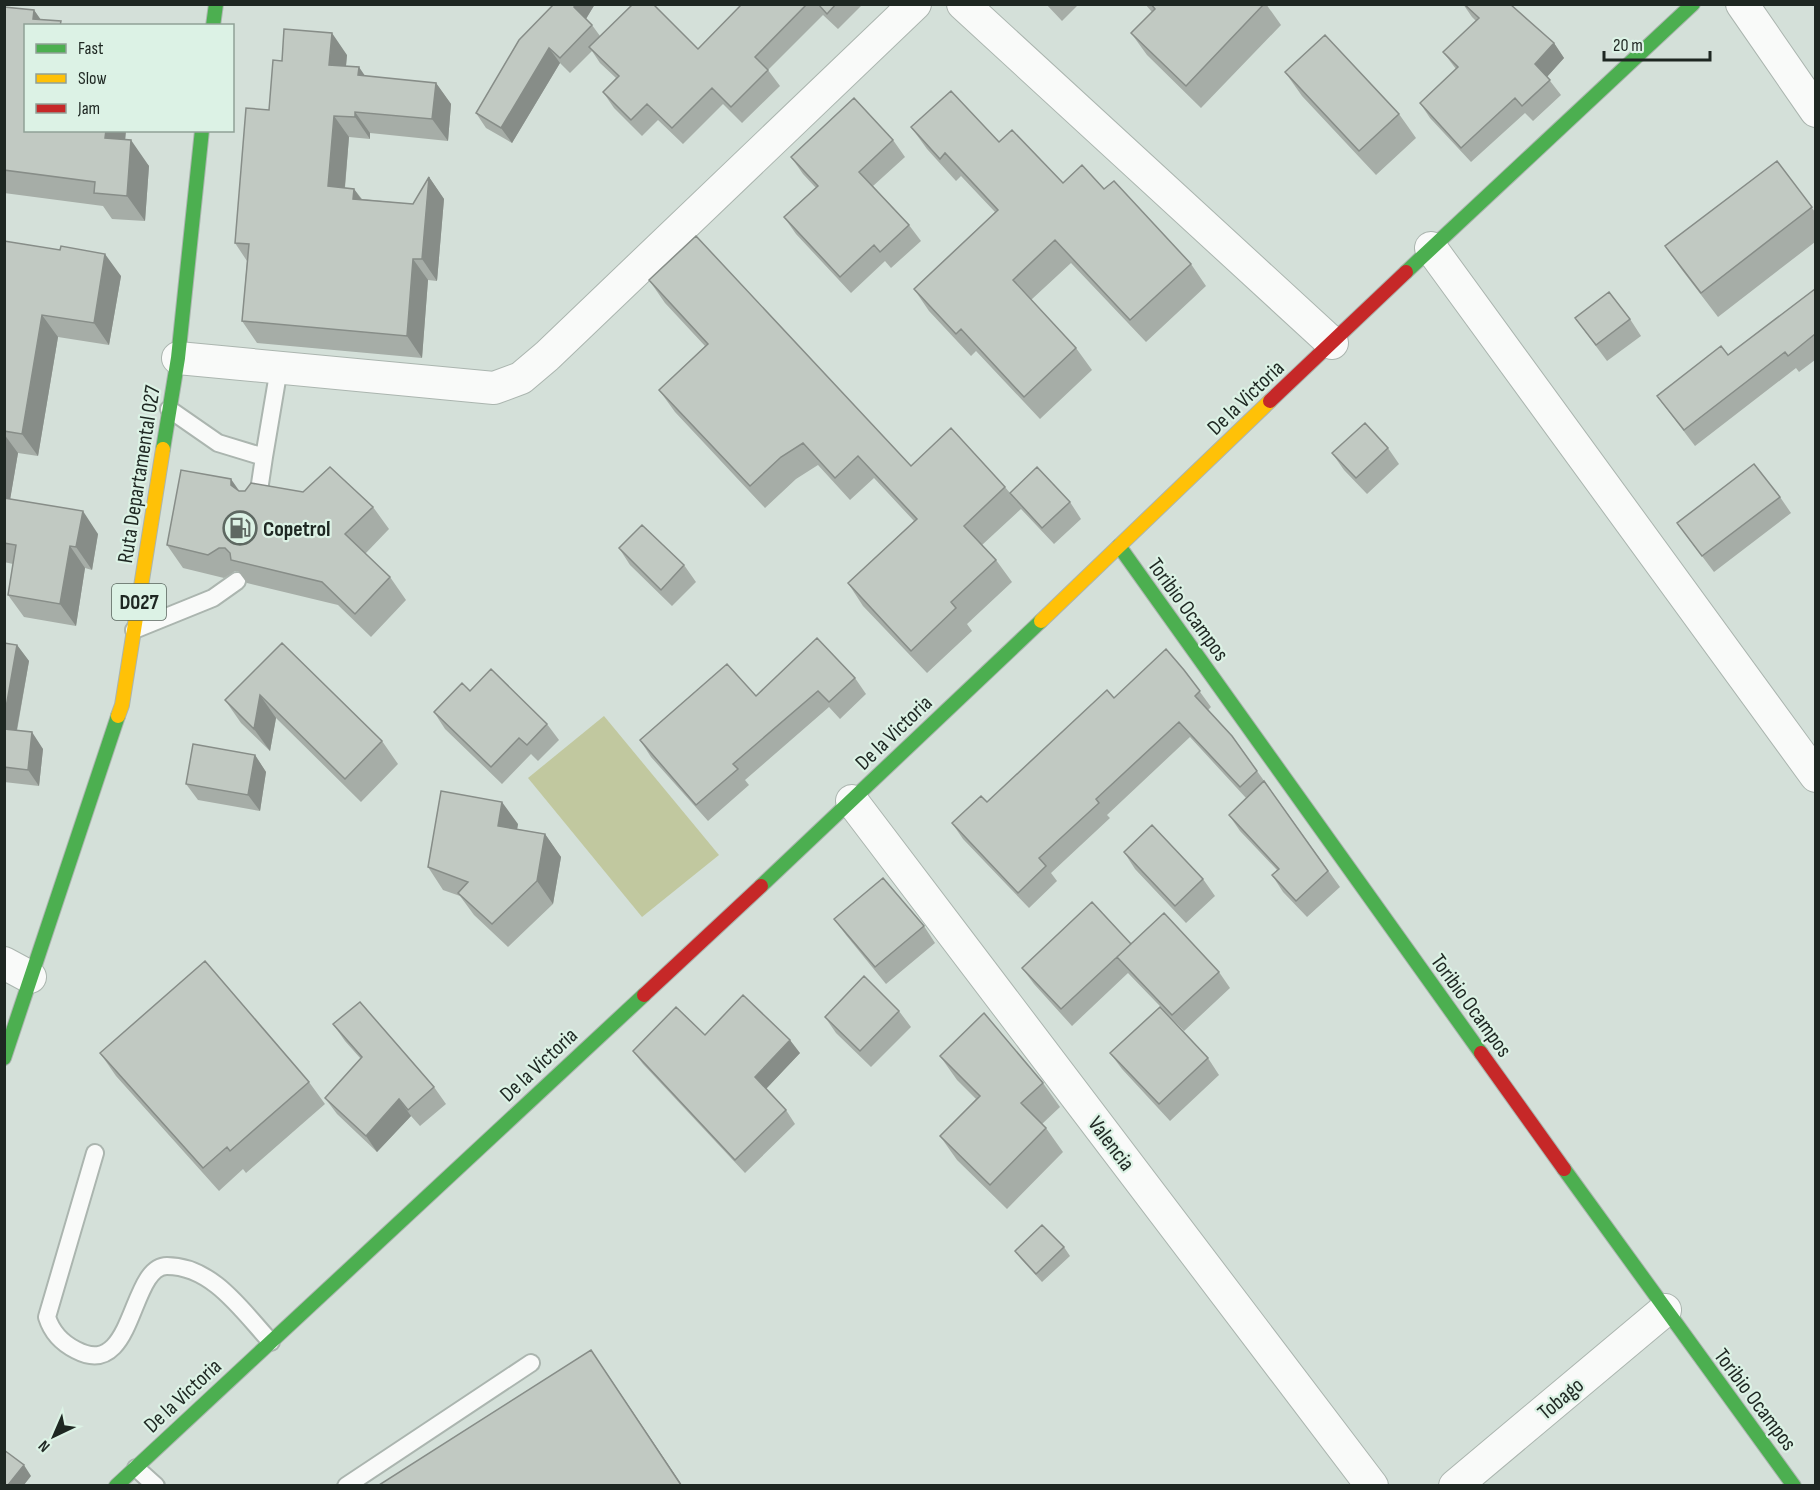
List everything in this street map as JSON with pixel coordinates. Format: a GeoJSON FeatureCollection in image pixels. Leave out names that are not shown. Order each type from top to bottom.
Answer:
{"type":"FeatureCollection","features":[{"type":"Feature","properties":{"kind":"main road"},"geometry":{"type":"LineString","coordinates":[[213,24],[216,4]]}},
{"type":"Feature","properties":{"kind":"main road","name":"De la Victoria"},"geometry":{"type":"LineString","coordinates":[[116,1485],[852,801],[1431,248],[1693,4]]}},
{"type":"Feature","properties":{"kind":"main road","name":"Ruta Departamental 027"},"geometry":{"type":"LineString","coordinates":[[4,1058],[17,970],[122,705],[178,358],[202,132]]}},
{"type":"Feature","properties":{"kind":"main road","name":"Toribio Ocampos"},"geometry":{"type":"LineString","coordinates":[[1119,546],[1665,1310],[1794,1485]]}},
{"type":"Feature","properties":{"kind":"street"},"geometry":{"type":"LineString","coordinates":[[178,358],[494,388],[521,378],[915,4]]}},
{"type":"Feature","properties":{"kind":"street"},"geometry":{"type":"LineString","coordinates":[[963,4],[1332,343]]}},
{"type":"Feature","properties":{"kind":"street"},"geometry":{"type":"LineString","coordinates":[[1742,4],[1815,111]]}},
{"type":"Feature","properties":{"kind":"street"},"geometry":{"type":"LineString","coordinates":[[1431,248],[1815,776]]}},
{"type":"Feature","properties":{"kind":"street","name":"Valencia"},"geometry":{"type":"LineString","coordinates":[[852,801],[1372,1485]]}},
{"type":"Feature","properties":{"kind":"street","name":"Tobago"},"geometry":{"type":"LineString","coordinates":[[1455,1485],[1665,1310]]}},
{"type":"Feature","properties":{"kind":"lane"},"geometry":{"type":"LineString","coordinates":[[257,504],[279,368]]}},
{"type":"Feature","properties":{"kind":"lane"},"geometry":{"type":"LineString","coordinates":[[170,409],[218,443],[264,457]]}},
{"type":"Feature","properties":{"kind":"lane"},"geometry":{"type":"LineString","coordinates":[[134,630],[213,598],[237,581]]}},
{"type":"Feature","properties":{"kind":"lane"},"geometry":{"type":"LineString","coordinates":[[95,1153],[47,1317],[54,1332],[65,1344],[81,1353],[105,1354],[111,1351],[121,1337],[147,1283],[156,1270],[165,1266],[192,1271],[222,1289],[271,1342]]}},
{"type":"Feature","properties":{"kind":"lane"},"geometry":{"type":"LineString","coordinates":[[346,1485],[531,1363]]}},
{"type":"Feature","properties":{"kind":"lane"},"geometry":{"type":"LineString","coordinates":[[136,1468],[156,1485]]}},
{"type":"Feature","properties":{"kind":"green space"},"geometry":{"type":"Polygon","coordinates":[[[604,716],[719,855],[642,917],[528,778],[604,716]]]}},
{"type":"Feature","properties":{"kind":"building"},"geometry":{"type":"Polygon","coordinates":[[[554,4],[575,4],[574,7],[592,25],[560,58],[549,48],[501,128],[476,113],[519,40],[554,4]]]}},
{"type":"Feature","properties":{"kind":"building"},"geometry":{"type":"Polygon","coordinates":[[[633,4],[653,4],[698,49],[742,4],[807,4],[755,57],[768,70],[731,107],[712,88],[672,128],[647,104],[631,120],[603,92],[619,76],[589,47],[633,4]]]}},
{"type":"Feature","properties":{"kind":"building"},"geometry":{"type":"Polygon","coordinates":[[[818,4],[836,4],[827,14],[818,4]]]}},
{"type":"Feature","properties":{"kind":"building"},"geometry":{"type":"Polygon","coordinates":[[[1151,4],[1264,4],[1186,86],[1131,33],[1155,9],[1151,4]]]}},
{"type":"Feature","properties":{"kind":"building"},"geometry":{"type":"Polygon","coordinates":[[[1464,4],[1510,4],[1554,43],[1535,64],[1550,80],[1522,106],[1515,98],[1461,148],[1420,103],[1458,67],[1443,52],[1479,18],[1464,4]]]}},
{"type":"Feature","properties":{"kind":"building"},"geometry":{"type":"Polygon","coordinates":[[[4,7],[34,10],[33,19],[61,21],[60,24],[24,24],[24,132],[106,132],[105,138],[131,140],[127,196],[94,193],[95,182],[4,170],[4,7]]]}},
{"type":"Feature","properties":{"kind":"building"},"geometry":{"type":"Polygon","coordinates":[[[284,29],[332,33],[329,65],[359,67],[358,75],[436,83],[432,119],[355,112],[355,117],[334,116],[328,186],[354,189],[353,199],[413,204],[429,177],[422,259],[413,259],[407,336],[242,321],[249,244],[235,243],[246,108],[269,110],[273,60],[282,61],[284,29]]]}},
{"type":"Feature","properties":{"kind":"building"},"geometry":{"type":"Polygon","coordinates":[[[1325,35],[1399,114],[1359,151],[1285,72],[1325,35]]]}},
{"type":"Feature","properties":{"kind":"building"},"geometry":{"type":"Polygon","coordinates":[[[951,91],[999,142],[1012,130],[1063,183],[1082,165],[1104,189],[1114,181],[1191,264],[1130,320],[1055,240],[1013,280],[1076,348],[1024,397],[961,329],[956,334],[914,289],[998,210],[945,153],[940,159],[911,127],[951,91]]]}},
{"type":"Feature","properties":{"kind":"building"},"geometry":{"type":"Polygon","coordinates":[[[854,98],[893,140],[859,172],[909,225],[880,252],[874,245],[840,277],[784,217],[818,186],[791,157],[854,98]]]}},
{"type":"Feature","properties":{"kind":"building"},"geometry":{"type":"Polygon","coordinates":[[[1777,161],[1812,207],[1701,293],[1665,246],[1777,161]]]}},
{"type":"Feature","properties":{"kind":"building"},"geometry":{"type":"Polygon","coordinates":[[[696,236],[911,466],[951,428],[1005,487],[964,526],[996,560],[951,602],[956,608],[911,651],[848,583],[917,519],[858,456],[835,478],[803,443],[781,457],[750,486],[659,390],[708,344],[649,280],[696,236]]]}},
{"type":"Feature","properties":{"kind":"building"},"geometry":{"type":"Polygon","coordinates":[[[4,241],[60,250],[61,246],[105,254],[94,323],[42,315],[22,434],[4,431],[4,241]]]}},
{"type":"Feature","properties":{"kind":"building"},"geometry":{"type":"Polygon","coordinates":[[[1815,289],[1815,334],[1788,356],[1785,352],[1684,430],[1657,396],[1721,346],[1728,355],[1815,289]]]}},
{"type":"Feature","properties":{"kind":"building"},"geometry":{"type":"Polygon","coordinates":[[[1609,292],[1630,319],[1596,345],[1575,318],[1609,292]]]}},
{"type":"Feature","properties":{"kind":"building"},"geometry":{"type":"Polygon","coordinates":[[[1365,423],[1388,448],[1356,478],[1332,453],[1365,423]]]}},
{"type":"Feature","properties":{"kind":"building"},"geometry":{"type":"Polygon","coordinates":[[[1754,464],[1780,497],[1702,556],[1677,523],[1754,464]]]}},
{"type":"Feature","properties":{"kind":"building"},"geometry":{"type":"Polygon","coordinates":[[[330,467],[373,507],[345,534],[390,577],[355,614],[322,582],[231,560],[230,553],[225,548],[219,548],[208,555],[167,545],[181,470],[231,479],[231,485],[239,491],[245,491],[251,483],[303,492],[330,467]]]}},
{"type":"Feature","properties":{"kind":"building"},"geometry":{"type":"Polygon","coordinates":[[[1037,467],[1070,502],[1042,528],[1010,493],[1037,467]]]}},
{"type":"Feature","properties":{"kind":"building"},"geometry":{"type":"Polygon","coordinates":[[[4,498],[83,511],[76,547],[70,546],[60,604],[8,595],[16,545],[4,543],[4,498]]]}},
{"type":"Feature","properties":{"kind":"building"},"geometry":{"type":"Polygon","coordinates":[[[642,525],[684,565],[661,590],[619,548],[642,525]]]}},
{"type":"Feature","properties":{"kind":"building"},"geometry":{"type":"Polygon","coordinates":[[[817,638],[855,678],[829,702],[818,691],[733,764],[738,769],[696,805],[640,740],[727,664],[756,696],[817,638]]]}},
{"type":"Feature","properties":{"kind":"building"},"geometry":{"type":"Polygon","coordinates":[[[4,643],[17,645],[4,719],[4,643]]]}},
{"type":"Feature","properties":{"kind":"building"},"geometry":{"type":"Polygon","coordinates":[[[282,643],[382,741],[345,779],[260,695],[254,729],[225,700],[282,643]]]}},
{"type":"Feature","properties":{"kind":"building"},"geometry":{"type":"Polygon","coordinates":[[[1166,649],[1200,691],[1195,696],[1232,736],[1257,771],[1240,787],[1179,722],[1096,799],[1099,803],[1039,858],[1046,866],[1018,893],[952,823],[981,796],[987,802],[1107,690],[1114,698],[1166,649]]]}},
{"type":"Feature","properties":{"kind":"building"},"geometry":{"type":"Polygon","coordinates":[[[491,669],[547,724],[527,745],[519,738],[491,767],[434,712],[462,683],[470,691],[491,669]]]}},
{"type":"Feature","properties":{"kind":"building"},"geometry":{"type":"Polygon","coordinates":[[[4,729],[32,732],[28,770],[4,767],[4,729]]]}},
{"type":"Feature","properties":{"kind":"building"},"geometry":{"type":"Polygon","coordinates":[[[193,744],[255,755],[248,795],[186,784],[193,744]]]}},
{"type":"Feature","properties":{"kind":"building"},"geometry":{"type":"Polygon","coordinates":[[[1264,781],[1328,871],[1296,901],[1272,875],[1279,869],[1229,815],[1264,781]]]}},
{"type":"Feature","properties":{"kind":"building"},"geometry":{"type":"Polygon","coordinates":[[[441,791],[502,802],[498,826],[545,834],[537,881],[492,924],[458,893],[468,882],[428,867],[441,791]]]}},
{"type":"Feature","properties":{"kind":"building"},"geometry":{"type":"Polygon","coordinates":[[[1152,825],[1203,879],[1175,906],[1124,852],[1152,825]]]}},
{"type":"Feature","properties":{"kind":"building"},"geometry":{"type":"Polygon","coordinates":[[[883,878],[924,926],[875,967],[834,919],[883,878]]]}},
{"type":"Feature","properties":{"kind":"building"},"geometry":{"type":"Polygon","coordinates":[[[1092,902],[1131,944],[1061,1009],[1022,968],[1092,902]]]}},
{"type":"Feature","properties":{"kind":"building"},"geometry":{"type":"Polygon","coordinates":[[[1164,913],[1219,972],[1172,1015],[1117,957],[1164,913]]]}},
{"type":"Feature","properties":{"kind":"building"},"geometry":{"type":"Polygon","coordinates":[[[205,961],[309,1082],[230,1151],[227,1147],[203,1168],[100,1053],[205,961]]]}},
{"type":"Feature","properties":{"kind":"building"},"geometry":{"type":"Polygon","coordinates":[[[864,976],[899,1011],[860,1051],[825,1017],[864,976]]]}},
{"type":"Feature","properties":{"kind":"building"},"geometry":{"type":"Polygon","coordinates":[[[743,995],[790,1040],[755,1077],[786,1110],[735,1160],[633,1051],[676,1007],[705,1035],[743,995]]]}},
{"type":"Feature","properties":{"kind":"building"},"geometry":{"type":"Polygon","coordinates":[[[360,1002],[434,1087],[408,1110],[399,1099],[366,1136],[325,1098],[362,1057],[333,1024],[360,1002]]]}},
{"type":"Feature","properties":{"kind":"building"},"geometry":{"type":"Polygon","coordinates":[[[1160,1007],[1208,1058],[1159,1104],[1110,1053],[1160,1007]]]}},
{"type":"Feature","properties":{"kind":"building"},"geometry":{"type":"Polygon","coordinates":[[[984,1013],[1043,1083],[1021,1103],[1046,1128],[990,1185],[940,1136],[980,1096],[940,1056],[984,1013]]]}},
{"type":"Feature","properties":{"kind":"building"},"geometry":{"type":"Polygon","coordinates":[[[1042,1225],[1064,1247],[1036,1274],[1015,1251],[1042,1225]]]}},
{"type":"Feature","properties":{"kind":"building"},"geometry":{"type":"Polygon","coordinates":[[[591,1350],[681,1485],[379,1485],[591,1350]]]}},
{"type":"Feature","properties":{"kind":"building"},"geometry":{"type":"Polygon","coordinates":[[[4,1450],[24,1465],[8,1485],[4,1485],[4,1450]]]}},
{"type":"Feature","properties":{"kind":"traffic: fast"},"geometry":{"type":"LineString","coordinates":[[213,24],[216,4]]}},
{"type":"Feature","properties":{"kind":"traffic: fast"},"geometry":{"type":"LineString","coordinates":[[1406,272],[1693,4]]}},
{"type":"Feature","properties":{"kind":"traffic: fast"},"geometry":{"type":"LineString","coordinates":[[163,449],[178,358],[202,132]]}},
{"type":"Feature","properties":{"kind":"traffic: fast"},"geometry":{"type":"LineString","coordinates":[[1119,546],[1481,1053]]}},
{"type":"Feature","properties":{"kind":"traffic: fast"},"geometry":{"type":"LineString","coordinates":[[761,886],[1041,621]]}},
{"type":"Feature","properties":{"kind":"traffic: fast"},"geometry":{"type":"LineString","coordinates":[[4,1058],[118,716]]}},
{"type":"Feature","properties":{"kind":"traffic: fast"},"geometry":{"type":"LineString","coordinates":[[116,1486],[644,995]]}},
{"type":"Feature","properties":{"kind":"traffic: fast"},"geometry":{"type":"LineString","coordinates":[[1564,1169],[1794,1486]]}},
{"type":"Feature","properties":{"kind":"traffic: slow"},"geometry":{"type":"LineString","coordinates":[[1041,621],[1270,401]]}},
{"type":"Feature","properties":{"kind":"traffic: slow"},"geometry":{"type":"LineString","coordinates":[[118,716],[122,705],[163,449]]}},
{"type":"Feature","properties":{"kind":"traffic: jam"},"geometry":{"type":"LineString","coordinates":[[1270,401],[1406,272]]}},
{"type":"Feature","properties":{"kind":"traffic: jam"},"geometry":{"type":"LineString","coordinates":[[644,995],[761,886]]}},
{"type":"Feature","properties":{"kind":"traffic: jam"},"geometry":{"type":"LineString","coordinates":[[1481,1053],[1564,1169]]}},
{"type":"Feature","properties":{"kind":"place","name":"Copetrol"},"geometry":{"type":"Point","coordinates":[240,528]}}]}
